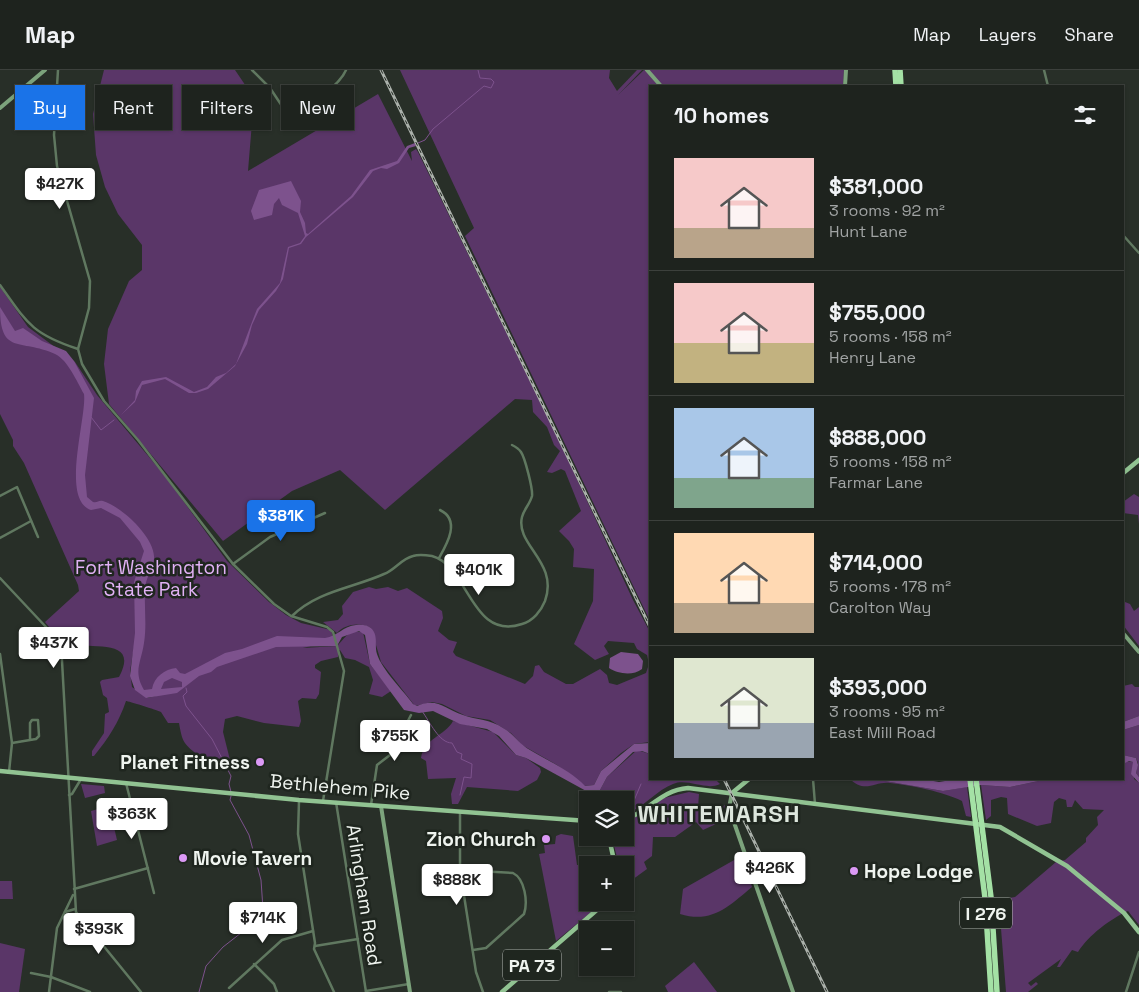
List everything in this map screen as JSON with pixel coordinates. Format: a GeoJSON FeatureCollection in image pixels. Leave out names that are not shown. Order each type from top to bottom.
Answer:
{"type":"FeatureCollection","features":[{"type":"Feature","properties":{"kind":"highway"},"geometry":{"type":"LineString","coordinates":[[895,70],[896,85]]}},
{"type":"Feature","properties":{"kind":"highway"},"geometry":{"type":"LineString","coordinates":[[900,70],[901,85]]}},
{"type":"Feature","properties":{"kind":"highway","name":"I 276"},"geometry":{"type":"LineString","coordinates":[[970,780],[978,813],[988,928],[991,992]]}},
{"type":"Feature","properties":{"kind":"highway","name":"I 276"},"geometry":{"type":"LineString","coordinates":[[975,796],[976,780]]}},
{"type":"Feature","properties":{"kind":"highway","name":"I 276"},"geometry":{"type":"LineString","coordinates":[[980,836],[993,927],[997,992]]}},
{"type":"Feature","properties":{"kind":"main road"},"geometry":{"type":"LineString","coordinates":[[1124,472],[1139,460]]}},
{"type":"Feature","properties":{"kind":"main road","name":"Bethlehem Pike"},"geometry":{"type":"LineString","coordinates":[[0,771],[300,800],[579,820]]}},
{"type":"Feature","properties":{"kind":"main road"},"geometry":{"type":"LineString","coordinates":[[732,793],[748,780]]}},
{"type":"Feature","properties":{"kind":"main road"},"geometry":{"type":"LineString","coordinates":[[742,784],[745,795]]}},
{"type":"Feature","properties":{"kind":"main road"},"geometry":{"type":"LineString","coordinates":[[634,816],[667,792],[688,788],[1000,827],[1071,869],[1124,913],[1139,932]]}},
{"type":"Feature","properties":{"kind":"main road","name":"PA 73"},"geometry":{"type":"LineString","coordinates":[[502,992],[596,911]]}},
{"type":"Feature","properties":{"kind":"street"},"geometry":{"type":"LineString","coordinates":[[0,108],[45,70]]}},
{"type":"Feature","properties":{"kind":"street"},"geometry":{"type":"LineString","coordinates":[[58,70],[54,136],[57,166],[90,281],[89,308],[78,349],[82,364],[104,401],[138,440],[234,564],[274,604],[291,616],[327,627],[335,635],[344,671],[323,801]]}},
{"type":"Feature","properties":{"kind":"street"},"geometry":{"type":"LineString","coordinates":[[252,70],[270,88],[282,106],[295,112],[308,107],[337,82],[346,70]]}},
{"type":"Feature","properties":{"kind":"street"},"geometry":{"type":"LineString","coordinates":[[647,70],[660,85]]}},
{"type":"Feature","properties":{"kind":"street"},"geometry":{"type":"LineString","coordinates":[[845,85],[846,70]]}},
{"type":"Feature","properties":{"kind":"street"},"geometry":{"type":"LineString","coordinates":[[1044,70],[1048,85]]}},
{"type":"Feature","properties":{"kind":"street"},"geometry":{"type":"LineString","coordinates":[[1124,236],[1139,253]]}},
{"type":"Feature","properties":{"kind":"street"},"geometry":{"type":"LineString","coordinates":[[0,285],[26,320],[42,335],[78,349]]}},
{"type":"Feature","properties":{"kind":"street"},"geometry":{"type":"LineString","coordinates":[[291,616],[312,599],[387,574],[410,557],[424,555],[439,559],[451,569],[482,615],[494,623],[508,626],[521,625],[529,621],[541,609],[547,592],[540,558],[525,540],[521,529],[523,515],[531,498],[532,490],[522,454],[512,445]]}},
{"type":"Feature","properties":{"kind":"street"},"geometry":{"type":"LineString","coordinates":[[0,496],[17,486],[38,537]]}},
{"type":"Feature","properties":{"kind":"street"},"geometry":{"type":"LineString","coordinates":[[439,559],[449,539],[451,526],[447,514],[440,510]]}},
{"type":"Feature","properties":{"kind":"street"},"geometry":{"type":"LineString","coordinates":[[234,564],[270,537],[326,514]]}},
{"type":"Feature","properties":{"kind":"street"},"geometry":{"type":"LineString","coordinates":[[0,538],[31,521]]}},
{"type":"Feature","properties":{"kind":"street"},"geometry":{"type":"LineString","coordinates":[[0,578],[62,645],[75,909],[88,929],[141,992]]}},
{"type":"Feature","properties":{"kind":"street"},"geometry":{"type":"LineString","coordinates":[[1124,634],[1139,652]]}},
{"type":"Feature","properties":{"kind":"street"},"geometry":{"type":"LineString","coordinates":[[0,654],[12,743],[9,772]]}},
{"type":"Feature","properties":{"kind":"street"},"geometry":{"type":"LineString","coordinates":[[371,805],[377,765],[390,755],[411,715]]}},
{"type":"Feature","properties":{"kind":"street"},"geometry":{"type":"LineString","coordinates":[[12,743],[30,740],[39,736],[38,720],[32,720],[30,723],[30,740]]}},
{"type":"Feature","properties":{"kind":"street"},"geometry":{"type":"LineString","coordinates":[[69,795],[72,794],[81,779]]}},
{"type":"Feature","properties":{"kind":"street"},"geometry":{"type":"LineString","coordinates":[[813,780],[815,804]]}},
{"type":"Feature","properties":{"kind":"street"},"geometry":{"type":"LineString","coordinates":[[126,783],[154,893]]}},
{"type":"Feature","properties":{"kind":"street"},"geometry":{"type":"LineString","coordinates":[[732,793],[730,808],[793,992]]}},
{"type":"Feature","properties":{"kind":"street"},"geometry":{"type":"LineString","coordinates":[[300,800],[298,834],[314,946],[334,992]]}},
{"type":"Feature","properties":{"kind":"street","name":"Arlingham Road"},"geometry":{"type":"LineString","coordinates":[[336,802],[366,991]]}},
{"type":"Feature","properties":{"kind":"street"},"geometry":{"type":"LineString","coordinates":[[381,806],[410,992]]}},
{"type":"Feature","properties":{"kind":"street"},"geometry":{"type":"LineString","coordinates":[[460,812],[460,870],[476,972],[483,992]]}},
{"type":"Feature","properties":{"kind":"street"},"geometry":{"type":"LineString","coordinates":[[74,889],[148,868]]}},
{"type":"Feature","properties":{"kind":"street"},"geometry":{"type":"LineString","coordinates":[[460,870],[513,873],[522,880],[526,907],[524,914],[486,948],[473,950]]}},
{"type":"Feature","properties":{"kind":"street"},"geometry":{"type":"LineString","coordinates":[[49,992],[56,931],[74,894]]}},
{"type":"Feature","properties":{"kind":"street"},"geometry":{"type":"LineString","coordinates":[[63,915],[68,910],[75,909]]}},
{"type":"Feature","properties":{"kind":"street"},"geometry":{"type":"LineString","coordinates":[[228,988],[285,938],[312,931]]}},
{"type":"Feature","properties":{"kind":"street"},"geometry":{"type":"LineString","coordinates":[[314,946],[358,939]]}},
{"type":"Feature","properties":{"kind":"street"},"geometry":{"type":"LineString","coordinates":[[1126,992],[1130,985],[1135,959],[1139,952]]}},
{"type":"Feature","properties":{"kind":"street"},"geometry":{"type":"LineString","coordinates":[[254,964],[274,984],[277,992]]}},
{"type":"Feature","properties":{"kind":"street"},"geometry":{"type":"LineString","coordinates":[[31,973],[52,977],[90,992]]}},
{"type":"Feature","properties":{"kind":"street"},"geometry":{"type":"LineString","coordinates":[[366,991],[409,984]]}},
{"type":"Feature","properties":{"kind":"street"},"geometry":{"type":"LineString","coordinates":[[609,992],[621,992]]}},
{"type":"Feature","properties":{"kind":"green space"},"geometry":{"type":"Polygon","coordinates":[[[104,70],[235,70],[245,85],[182,85],[182,130],[251,130],[248,171],[317,130],[354,130],[354,108],[378,94],[412,161],[411,152],[416,149],[418,152],[557,436],[633,600],[649,630],[649,664],[647,655],[637,649],[634,643],[608,641],[604,646],[609,654],[595,660],[574,644],[593,601],[594,569],[573,567],[574,549],[559,531],[581,511],[565,471],[561,469],[552,473],[547,472],[560,451],[554,445],[547,427],[533,412],[532,400],[515,399],[385,510],[340,470],[292,491],[223,541],[109,404],[104,364],[108,329],[129,281],[142,270],[142,245],[118,214],[105,187],[96,155],[93,114],[95,106],[95,130],[172,130],[172,85],[100,85],[104,70]]]}},
{"type":"Feature","properties":{"kind":"green space"},"geometry":{"type":"Polygon","coordinates":[[[400,70],[610,70],[609,78],[617,91],[637,70],[642,70],[618,95],[644,70],[844,70],[843,85],[649,85],[649,619],[465,236],[474,228],[400,70]]]}},
{"type":"Feature","properties":{"kind":"green space","name":"Fort Washington State Park"},"geometry":{"type":"Polygon","coordinates":[[[0,287],[28,327],[75,362],[97,395],[165,476],[227,561],[269,602],[286,615],[301,623],[331,630],[334,640],[303,648],[337,646],[350,633],[363,632],[370,664],[391,691],[382,697],[369,694],[373,680],[369,667],[355,660],[345,658],[340,650],[338,651],[338,657],[321,661],[315,665],[315,668],[321,672],[319,694],[316,699],[302,698],[298,701],[301,721],[299,727],[264,723],[237,716],[225,719],[223,732],[232,768],[226,771],[214,757],[212,757],[210,762],[200,761],[194,764],[193,755],[197,754],[184,741],[179,723],[168,723],[161,712],[126,701],[113,730],[99,750],[92,756],[92,751],[104,733],[105,714],[109,712],[107,698],[103,695],[100,682],[119,677],[124,664],[123,655],[118,650],[109,647],[64,643],[45,622],[79,591],[78,585],[24,463],[13,446],[13,440],[0,414],[0,287]],[[134,647],[130,671],[132,687],[148,698],[156,696],[145,694],[134,684],[134,647]]]}},
{"type":"Feature","properties":{"kind":"green space"},"geometry":{"type":"Polygon","coordinates":[[[1134,494],[1139,497],[1139,524],[1138,515],[1124,513],[1124,501],[1134,494]]]}},
{"type":"Feature","properties":{"kind":"green space"},"geometry":{"type":"Polygon","coordinates":[[[369,587],[376,589],[388,587],[398,591],[407,588],[442,611],[443,618],[438,631],[449,640],[457,642],[453,652],[456,656],[525,684],[533,676],[535,666],[539,665],[544,672],[566,684],[573,684],[600,669],[607,675],[609,683],[617,685],[646,673],[649,664],[649,742],[634,744],[601,771],[594,785],[584,786],[557,765],[522,745],[511,733],[490,720],[466,716],[442,704],[432,702],[415,706],[381,662],[371,628],[353,625],[337,633],[323,622],[338,620],[343,614],[342,606],[353,592],[369,587]]]}},
{"type":"Feature","properties":{"kind":"green space"},"geometry":{"type":"Polygon","coordinates":[[[1124,602],[1130,604],[1134,611],[1139,607],[1139,646],[1124,626],[1124,602]]]}},
{"type":"Feature","properties":{"kind":"green space"},"geometry":{"type":"Polygon","coordinates":[[[1132,684],[1135,687],[1139,687],[1139,716],[1124,722],[1124,686],[1132,684]]]}},
{"type":"Feature","properties":{"kind":"green space"},"geometry":{"type":"Polygon","coordinates":[[[453,721],[493,732],[516,755],[526,758],[540,768],[541,772],[537,780],[518,791],[467,787],[458,804],[452,804],[451,794],[456,778],[428,779],[426,761],[421,758],[423,751],[430,741],[445,730],[453,721]]]}},
{"type":"Feature","properties":{"kind":"green space"},"geometry":{"type":"Polygon","coordinates":[[[1139,725],[1139,777],[1136,773],[1138,763],[1136,758],[1124,755],[1124,730],[1139,725]]]}},
{"type":"Feature","properties":{"kind":"green space"},"geometry":{"type":"Polygon","coordinates":[[[637,750],[649,754],[649,780],[716,780],[720,784],[709,786],[685,782],[673,784],[634,810],[634,791],[599,791],[607,777],[637,750]]]}},
{"type":"Feature","properties":{"kind":"green space"},"geometry":{"type":"Polygon","coordinates":[[[1124,761],[1133,762],[1134,779],[1139,783],[1139,925],[1128,911],[1121,914],[1094,934],[1078,952],[1072,950],[1060,967],[1057,967],[1061,959],[1028,983],[1031,986],[1036,982],[1038,984],[1028,992],[1006,992],[999,903],[1003,899],[1015,897],[1056,862],[1065,860],[1086,842],[1086,838],[1098,825],[1097,817],[1104,810],[1083,809],[1075,800],[1072,807],[1067,807],[1066,800],[1059,798],[1054,802],[1051,823],[1037,826],[1008,814],[1007,798],[1001,797],[991,800],[991,816],[986,820],[981,785],[1010,787],[1043,780],[1124,780],[1124,761]]]}},
{"type":"Feature","properties":{"kind":"green space"},"geometry":{"type":"Polygon","coordinates":[[[851,780],[879,780],[943,791],[967,787],[971,817],[966,816],[962,801],[937,792],[890,783],[860,786],[851,780]]]}},
{"type":"Feature","properties":{"kind":"green space"},"geometry":{"type":"Polygon","coordinates":[[[81,784],[104,786],[105,793],[85,798],[81,784]]]}},
{"type":"Feature","properties":{"kind":"green space"},"geometry":{"type":"Polygon","coordinates":[[[689,792],[699,794],[698,808],[715,812],[725,805],[729,818],[703,830],[696,822],[675,837],[653,837],[652,856],[644,862],[647,869],[634,878],[634,856],[617,856],[614,846],[634,846],[634,818],[664,798],[689,792]]]}},
{"type":"Feature","properties":{"kind":"green space"},"geometry":{"type":"Polygon","coordinates":[[[109,806],[117,840],[97,846],[91,811],[109,806]]]}},
{"type":"Feature","properties":{"kind":"green space"},"geometry":{"type":"Polygon","coordinates":[[[561,834],[573,836],[577,865],[579,865],[579,911],[593,911],[556,941],[539,854],[545,853],[544,845],[555,844],[556,836],[561,834]]]}},
{"type":"Feature","properties":{"kind":"green space"},"geometry":{"type":"Polygon","coordinates":[[[743,855],[752,887],[728,907],[711,915],[702,917],[680,914],[683,889],[743,855]]]}},
{"type":"Feature","properties":{"kind":"green space"},"geometry":{"type":"Polygon","coordinates":[[[0,881],[12,881],[13,899],[0,899],[0,881]]]}},
{"type":"Feature","properties":{"kind":"green space"},"geometry":{"type":"Polygon","coordinates":[[[0,943],[25,949],[19,992],[0,992],[0,943]]]}},
{"type":"Feature","properties":{"kind":"green space"},"geometry":{"type":"Polygon","coordinates":[[[694,962],[717,992],[668,992],[665,986],[694,962]]]}},
{"type":"Feature","properties":{"kind":"shaded area"},"geometry":{"type":"Polygon","coordinates":[[[415,143],[416,146],[409,148],[399,163],[387,169],[381,168],[373,171],[353,197],[306,237],[301,244],[289,248],[283,279],[276,291],[259,310],[252,325],[247,344],[235,366],[208,389],[196,393],[189,393],[165,379],[142,385],[135,402],[121,415],[135,400],[136,391],[142,381],[166,377],[194,392],[207,387],[216,377],[226,373],[236,364],[257,309],[280,283],[288,247],[300,243],[305,236],[298,213],[282,205],[279,198],[274,204],[272,215],[254,220],[251,211],[259,190],[291,181],[301,201],[300,212],[305,223],[306,233],[308,234],[351,196],[370,170],[397,161],[407,146],[415,143]]]}},
{"type":"Feature","properties":{"kind":"shaded area"},"geometry":{"type":"Polygon","coordinates":[[[0,307],[15,331],[23,328],[42,341],[66,351],[74,361],[94,398],[85,475],[87,497],[93,502],[103,501],[111,504],[135,523],[148,540],[154,556],[145,585],[145,636],[138,672],[144,690],[152,689],[158,677],[168,670],[176,668],[180,673],[185,674],[225,653],[277,636],[325,638],[351,626],[366,625],[370,627],[376,637],[376,651],[380,660],[413,704],[417,706],[436,703],[463,715],[498,725],[526,748],[566,770],[585,786],[594,785],[601,771],[634,744],[649,743],[649,754],[642,751],[633,752],[607,777],[600,790],[586,791],[526,758],[516,755],[499,736],[487,729],[460,724],[433,711],[419,713],[404,710],[370,664],[365,635],[359,631],[342,637],[337,646],[276,647],[217,667],[211,672],[199,676],[177,693],[146,698],[135,690],[130,676],[135,633],[134,582],[144,551],[140,542],[120,518],[101,508],[91,510],[82,503],[77,491],[77,457],[84,394],[72,372],[60,357],[43,349],[14,343],[8,339],[1,322],[0,307]],[[172,678],[164,682],[161,689],[182,687],[182,682],[172,678]]]}},
{"type":"Feature","properties":{"kind":"shaded area"},"geometry":{"type":"Polygon","coordinates":[[[621,652],[638,654],[643,661],[642,669],[634,673],[625,673],[609,668],[610,658],[621,652]]]}},
{"type":"Feature","properties":{"kind":"shaded area"},"geometry":{"type":"Polygon","coordinates":[[[1139,716],[1139,725],[1124,730],[1124,722],[1139,716]]]}},
{"type":"Feature","properties":{"kind":"shaded area"},"geometry":{"type":"Polygon","coordinates":[[[1124,755],[1136,758],[1138,765],[1136,773],[1139,777],[1139,783],[1131,774],[1133,762],[1125,763],[1124,755]]]}},
{"type":"Feature","properties":{"kind":"shaded area"},"geometry":{"type":"Polygon","coordinates":[[[879,780],[928,780],[939,782],[951,780],[1043,780],[1010,787],[981,785],[943,791],[879,780]]]}},
{"type":"Feature","properties":{"kind":"waterway"},"geometry":{"type":"LineString","coordinates":[[418,143],[425,140],[433,129],[484,86],[491,88],[494,82],[491,79],[480,78],[478,70]]}},
{"type":"Feature","properties":{"kind":"waterway"},"geometry":{"type":"LineString","coordinates":[[91,417],[101,430],[114,420]]}},
{"type":"Feature","properties":{"kind":"waterway"},"geometry":{"type":"LineString","coordinates":[[186,688],[187,692],[183,696],[186,706],[212,739],[231,776],[229,784],[231,792]]}},
{"type":"Feature","properties":{"kind":"waterway"},"geometry":{"type":"LineString","coordinates":[[422,711],[439,736],[443,740],[452,743],[457,752],[462,754],[461,759],[472,764],[471,778],[464,777],[460,795]]}},
{"type":"Feature","properties":{"kind":"waterway"},"geometry":{"type":"LineString","coordinates":[[634,801],[641,784]]}},
{"type":"Feature","properties":{"kind":"waterway"},"geometry":{"type":"LineString","coordinates":[[199,992],[206,966],[223,947],[255,922],[263,909],[261,880],[249,835],[230,800],[231,796]]}},
{"type":"Feature","properties":{"kind":"railway"},"geometry":{"type":"LineString","coordinates":[[381,70],[649,625]]}},
{"type":"Feature","properties":{"kind":"railway"},"geometry":{"type":"LineString","coordinates":[[724,780],[827,992]]}},
{"type":"Feature","properties":{"kind":"place","name":"Planet Fitness"},"geometry":{"type":"Point","coordinates":[260,762]}},
{"type":"Feature","properties":{"kind":"place","name":"Zion Church"},"geometry":{"type":"Point","coordinates":[546,839]}},
{"type":"Feature","properties":{"kind":"place","name":"Movie Tavern"},"geometry":{"type":"Point","coordinates":[183,858]}},
{"type":"Feature","properties":{"kind":"place","name":"Hope Lodge"},"geometry":{"type":"Point","coordinates":[854,871]}},
{"type":"Feature","properties":{"kind":"district","name":"WHITEMARSH"},"geometry":{"type":"Point","coordinates":[719,813]}}]}
